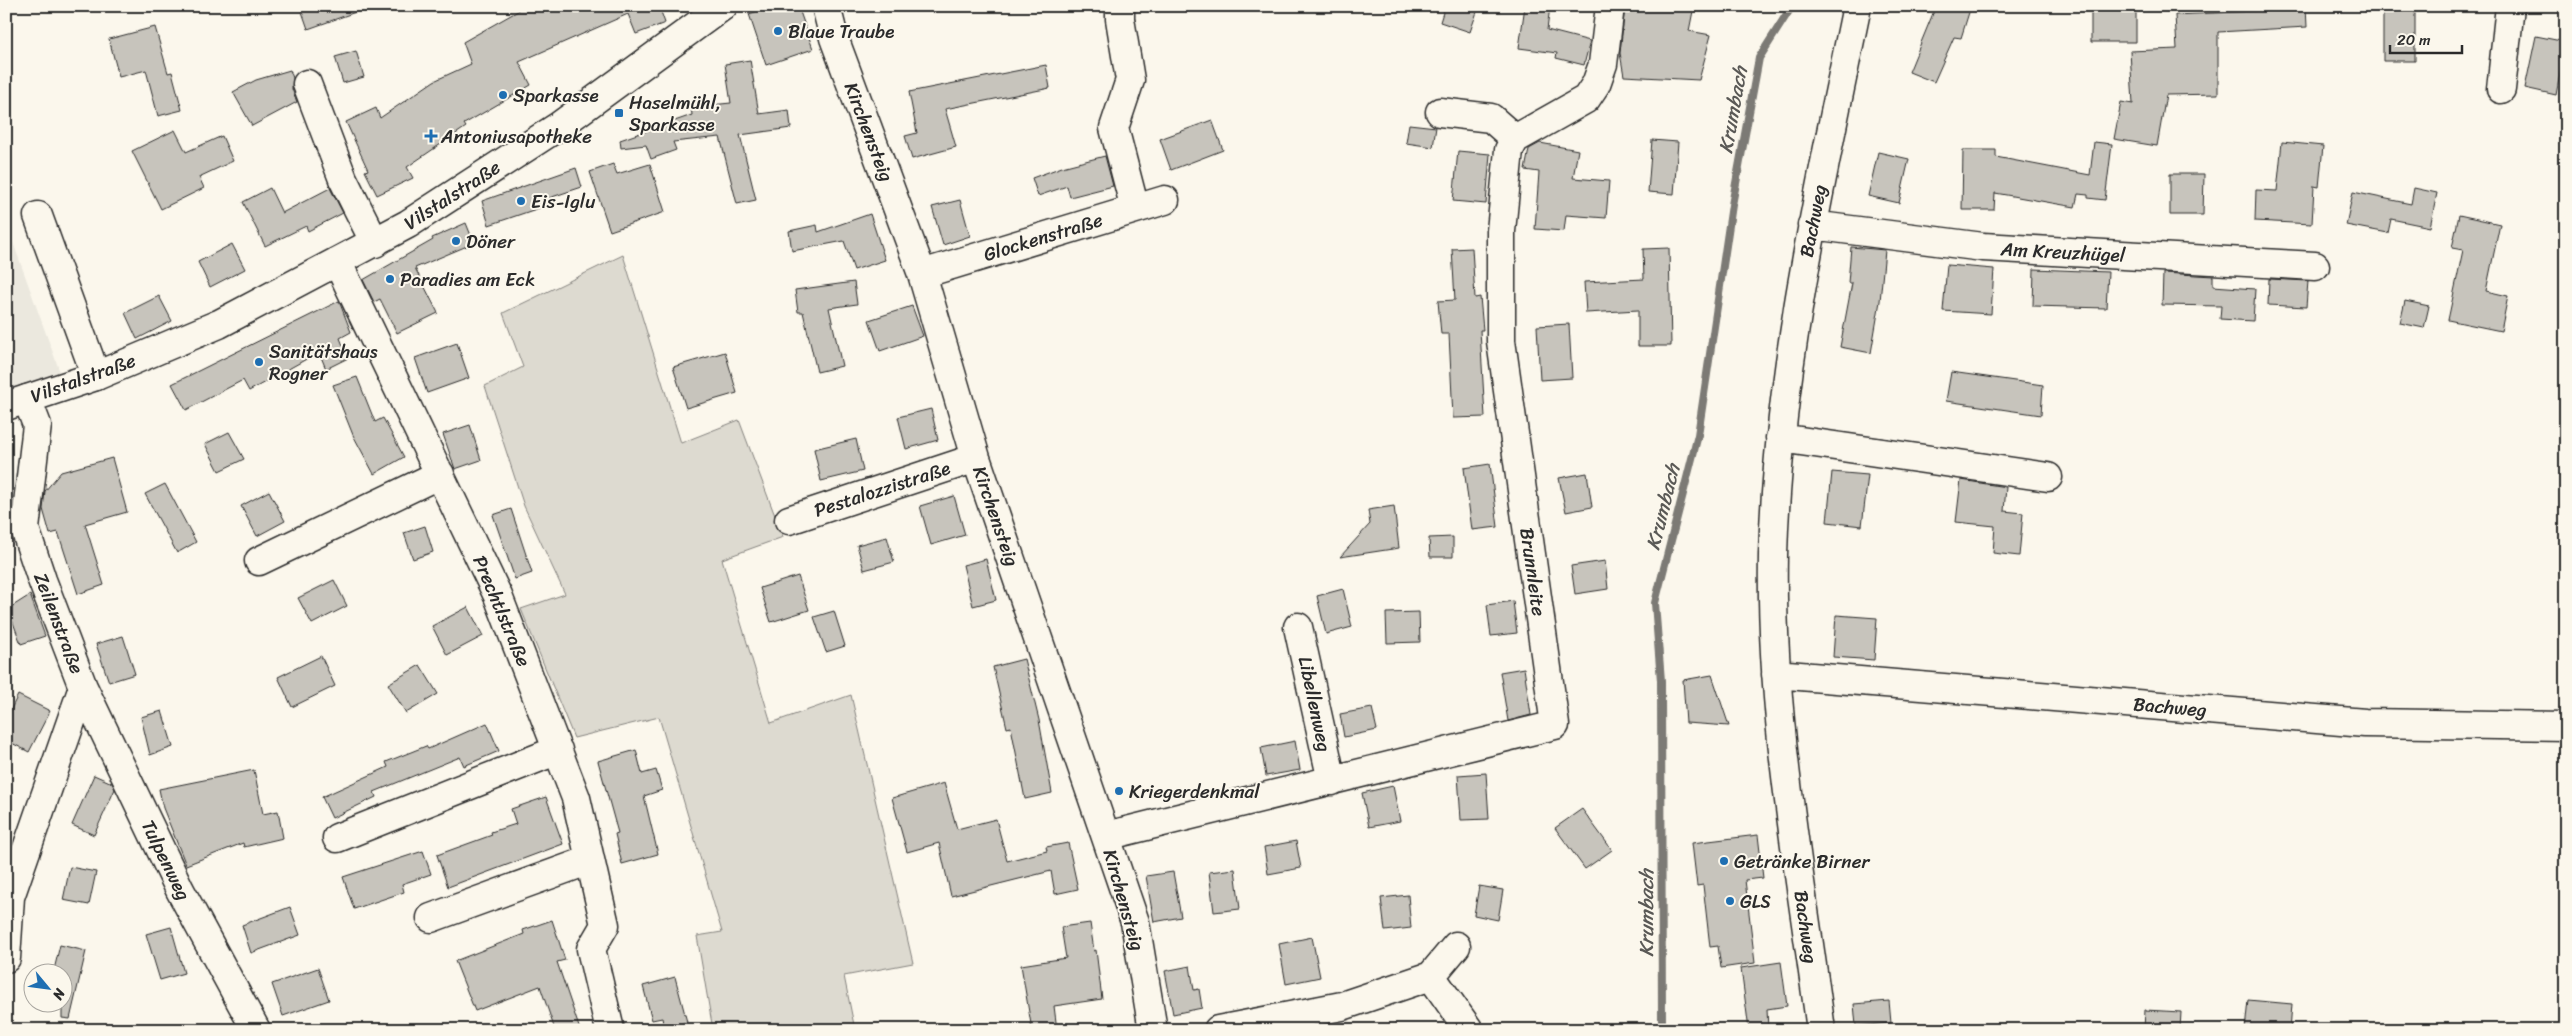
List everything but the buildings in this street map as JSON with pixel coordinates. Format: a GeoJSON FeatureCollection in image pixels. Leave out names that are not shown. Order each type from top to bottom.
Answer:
{"type":"FeatureCollection","features":[{"type":"Feature","properties":{"kind":"street","name":"Vilstalstraße"},"geometry":{"type":"LineString","coordinates":[[16,402],[96,376],[219,324],[375,243],[408,224],[559,126],[723,6]]}},
{"type":"Feature","properties":{"kind":"street","name":"Kirchensteig"},"geometry":{"type":"LineString","coordinates":[[826,6],[845,32],[922,274],[976,458],[1135,922],[1153,1030]]}},
{"type":"Feature","properties":{"kind":"street"},"geometry":{"type":"LineString","coordinates":[[1120,6],[1120,19],[1130,80],[1114,128],[1135,209]]}},
{"type":"Feature","properties":{"kind":"street"},"geometry":{"type":"LineString","coordinates":[[1440,112],[1491,118],[1515,139],[1586,99],[1596,84],[1603,64],[1610,6]]}},
{"type":"Feature","properties":{"kind":"street","name":"Bachweg"},"geometry":{"type":"LineString","coordinates":[[1821,1030],[1786,795],[1776,674],[1773,555],[1780,438],[1812,225],[1857,6]]}},
{"type":"Feature","properties":{"kind":"street"},"geometry":{"type":"LineString","coordinates":[[2501,89],[2510,6]]}},
{"type":"Feature","properties":{"kind":"street"},"geometry":{"type":"LineString","coordinates":[[307,84],[344,178],[375,243]]}},
{"type":"Feature","properties":{"kind":"street","name":"Brunnleite"},"geometry":{"type":"LineString","coordinates":[[1106,836],[1555,725],[1501,341],[1501,231],[1509,150],[1515,139]]}},
{"type":"Feature","properties":{"kind":"street","name":"Glockenstraße"},"geometry":{"type":"LineString","coordinates":[[922,274],[1165,200]]}},
{"type":"Feature","properties":{"kind":"street"},"geometry":{"type":"LineString","coordinates":[[38,216],[96,376]]}},
{"type":"Feature","properties":{"kind":"street","name":"Am Kreuzhügel"},"geometry":{"type":"LineString","coordinates":[[1812,225],[1983,247],[2315,266]]}},
{"type":"Feature","properties":{"kind":"street","name":"Prechtlstraße"},"geometry":{"type":"LineString","coordinates":[[338,263],[344,280],[498,596],[576,798],[605,925],[591,949],[610,1030]]}},
{"type":"Feature","properties":{"kind":"street","name":"Zeilenstraße"},"geometry":{"type":"LineString","coordinates":[[6,958],[10,898],[83,687],[42,580],[25,529],[37,425],[16,402]]}},
{"type":"Feature","properties":{"kind":"street"},"geometry":{"type":"LineString","coordinates":[[1780,438],[2048,477]]}},
{"type":"Feature","properties":{"kind":"street","name":"Pestalozzistraße"},"geometry":{"type":"LineString","coordinates":[[789,520],[976,458]]}},
{"type":"Feature","properties":{"kind":"street"},"geometry":{"type":"LineString","coordinates":[[259,561],[440,474]]}},
{"type":"Feature","properties":{"kind":"street","name":"Libellenweg"},"geometry":{"type":"LineString","coordinates":[[1298,627],[1332,781]]}},
{"type":"Feature","properties":{"kind":"street","name":"Bachweg"},"geometry":{"type":"LineString","coordinates":[[1776,674],[2365,724],[2566,726]]}},
{"type":"Feature","properties":{"kind":"street","name":"Tulpenweg"},"geometry":{"type":"LineString","coordinates":[[83,687],[180,890],[256,1030]]}},
{"type":"Feature","properties":{"kind":"street"},"geometry":{"type":"LineString","coordinates":[[338,838],[558,750]]}},
{"type":"Feature","properties":{"kind":"street"},"geometry":{"type":"LineString","coordinates":[[431,918],[590,860]]}},
{"type":"Feature","properties":{"kind":"street"},"geometry":{"type":"LineString","coordinates":[[1218,1030],[1342,1006],[1431,976],[1456,946]]}},
{"type":"Feature","properties":{"kind":"street"},"geometry":{"type":"LineString","coordinates":[[1431,976],[1469,1030]]}},
{"type":"Feature","properties":{"kind":"shaded area"},"geometry":{"type":"Polygon","coordinates":[[[6,223],[61,375],[6,392],[6,223]]]}},
{"type":"Feature","properties":{"kind":"shaded area"},"geometry":{"type":"Polygon","coordinates":[[[623,255],[681,443],[739,420],[783,537],[722,559],[771,723],[851,695],[913,963],[844,976],[855,1030],[713,1030],[697,936],[722,932],[659,717],[574,738],[521,609],[565,594],[524,506],[485,386],[523,367],[503,313],[623,255]]]}},
{"type":"Feature","properties":{"kind":"waterway","name":"Krumbach"},"geometry":{"type":"LineString","coordinates":[[1662,1030],[1661,681],[1655,603],[1698,435],[1732,205],[1759,58],[1792,6]]}},
{"type":"Feature","properties":{"kind":"place","name":"Blaue Traube"},"geometry":{"type":"Point","coordinates":[778,31]}},
{"type":"Feature","properties":{"kind":"place","name":"Sparkasse"},"geometry":{"type":"Point","coordinates":[503,95]}},
{"type":"Feature","properties":{"kind":"place","name":"Haselmühl, Sparkasse"},"geometry":{"type":"Point","coordinates":[619,113]}},
{"type":"Feature","properties":{"kind":"place","name":"Antoniusapotheke"},"geometry":{"type":"Point","coordinates":[431,136]}},
{"type":"Feature","properties":{"kind":"place","name":"Eis-Iglu"},"geometry":{"type":"Point","coordinates":[521,201]}},
{"type":"Feature","properties":{"kind":"place","name":"Döner"},"geometry":{"type":"Point","coordinates":[456,241]}},
{"type":"Feature","properties":{"kind":"place","name":"Paradies am Eck"},"geometry":{"type":"Point","coordinates":[390,279]}},
{"type":"Feature","properties":{"kind":"place","name":"Sanitätshaus Rogner"},"geometry":{"type":"Point","coordinates":[259,362]}},
{"type":"Feature","properties":{"kind":"place","name":"Kriegerdenkmal"},"geometry":{"type":"Point","coordinates":[1119,791]}},
{"type":"Feature","properties":{"kind":"place","name":"Getränke Birner"},"geometry":{"type":"Point","coordinates":[1724,861]}},
{"type":"Feature","properties":{"kind":"place","name":"GLS"},"geometry":{"type":"Point","coordinates":[1730,901]}}]}
